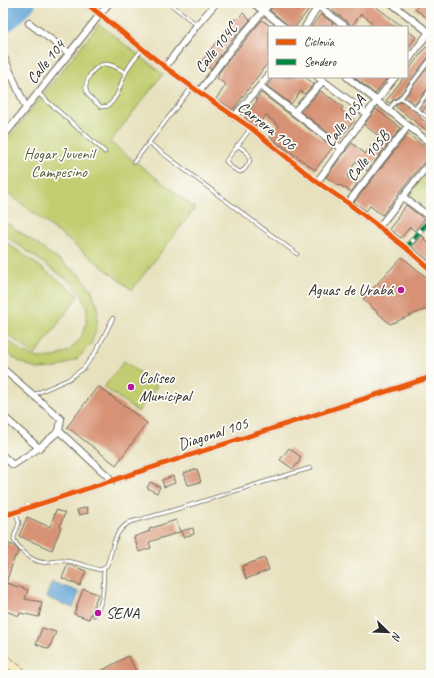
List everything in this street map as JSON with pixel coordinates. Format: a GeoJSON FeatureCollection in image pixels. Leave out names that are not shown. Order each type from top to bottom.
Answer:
{"type":"FeatureCollection","features":[{"type":"Feature","properties":{"kind":"main road"},"geometry":{"type":"LineString","coordinates":[[4,662],[24,675]]}},
{"type":"Feature","properties":{"kind":"street","name":"Carrera 106"},"geometry":{"type":"LineString","coordinates":[[86,3],[165,67],[251,128],[317,182],[348,203],[406,248],[431,270]]}},
{"type":"Feature","properties":{"kind":"street","name":"Calle 104"},"geometry":{"type":"LineString","coordinates":[[3,136],[109,3]]}},
{"type":"Feature","properties":{"kind":"street"},"geometry":{"type":"LineString","coordinates":[[165,67],[216,3]]}},
{"type":"Feature","properties":{"kind":"street"},"geometry":{"type":"LineString","coordinates":[[254,3],[283,26]]}},
{"type":"Feature","properties":{"kind":"street","name":"Calle 104C"},"geometry":{"type":"LineString","coordinates":[[199,92],[231,49],[270,3]]}},
{"type":"Feature","properties":{"kind":"street"},"geometry":{"type":"LineString","coordinates":[[391,3],[430,32],[408,61]]}},
{"type":"Feature","properties":{"kind":"street"},"geometry":{"type":"LineString","coordinates":[[306,26],[319,4],[345,26]]}},
{"type":"Feature","properties":{"kind":"street"},"geometry":{"type":"LineString","coordinates":[[29,23],[69,53]]}},
{"type":"Feature","properties":{"kind":"street"},"geometry":{"type":"LineString","coordinates":[[3,55],[26,108]]}},
{"type":"Feature","properties":{"kind":"street"},"geometry":{"type":"LineString","coordinates":[[234,116],[268,76]]}},
{"type":"Feature","properties":{"kind":"street"},"geometry":{"type":"LineString","coordinates":[[348,78],[431,144]]}},
{"type":"Feature","properties":{"kind":"street","name":"Calle 105A"},"geometry":{"type":"LineString","coordinates":[[317,182],[376,101],[395,78]]}},
{"type":"Feature","properties":{"kind":"street"},"geometry":{"type":"LineString","coordinates":[[294,112],[320,79],[367,114]]}},
{"type":"Feature","properties":{"kind":"street"},"geometry":{"type":"LineString","coordinates":[[260,86],[342,149]]}},
{"type":"Feature","properties":{"kind":"street","name":"Calle 105B"},"geometry":{"type":"LineString","coordinates":[[348,203],[408,126]]}},
{"type":"Feature","properties":{"kind":"street"},"geometry":{"type":"LineString","coordinates":[[379,227],[431,161]]}},
{"type":"Feature","properties":{"kind":"street"},"geometry":{"type":"LineString","coordinates":[[403,197],[431,218],[406,248]]}},
{"type":"Feature","properties":{"kind":"street"},"geometry":{"type":"LineString","coordinates":[[3,369],[61,419],[59,431],[39,448],[13,465],[3,456]]}},
{"type":"Feature","properties":{"kind":"street","name":"Diagonal 105"},"geometry":{"type":"LineString","coordinates":[[3,516],[431,377]]}},
{"type":"Feature","properties":{"kind":"street"},"geometry":{"type":"LineString","coordinates":[[3,416],[39,448]]}},
{"type":"Feature","properties":{"kind":"street"},"geometry":{"type":"LineString","coordinates":[[59,431],[113,481]]}},
{"type":"Feature","properties":{"kind":"lane"},"geometry":{"type":"LineString","coordinates":[[169,3],[197,25]]}},
{"type":"Feature","properties":{"kind":"lane"},"geometry":{"type":"LineString","coordinates":[[126,72],[112,65],[105,64],[100,66],[90,74],[85,89],[89,96],[101,107],[108,106],[117,96],[126,72],[136,56],[143,49]]}},
{"type":"Feature","properties":{"kind":"lane"},"geometry":{"type":"LineString","coordinates":[[388,110],[400,99],[431,60]]}},
{"type":"Feature","properties":{"kind":"lane"},"geometry":{"type":"LineString","coordinates":[[134,162],[192,87]]}},
{"type":"Feature","properties":{"kind":"lane"},"geometry":{"type":"LineString","coordinates":[[415,109],[431,89]]}},
{"type":"Feature","properties":{"kind":"lane"},"geometry":{"type":"LineString","coordinates":[[38,93],[105,152]]}},
{"type":"Feature","properties":{"kind":"lane"},"geometry":{"type":"LineString","coordinates":[[400,99],[404,100],[415,109],[431,118]]}},
{"type":"Feature","properties":{"kind":"lane"},"geometry":{"type":"LineString","coordinates":[[237,145],[248,154],[251,159],[246,168],[240,172],[232,168],[226,161],[237,145],[251,128]]}},
{"type":"Feature","properties":{"kind":"lane"},"geometry":{"type":"LineString","coordinates":[[149,143],[297,254]]}},
{"type":"Feature","properties":{"kind":"lane"},"geometry":{"type":"LineString","coordinates":[[33,395],[68,379],[84,368],[98,350],[113,318]]}},
{"type":"Feature","properties":{"kind":"lane"},"geometry":{"type":"LineString","coordinates":[[94,614],[99,608],[102,599],[104,568],[108,563],[116,536],[121,529],[130,522],[180,509],[259,483],[311,468]]}},
{"type":"Feature","properties":{"kind":"lane"},"geometry":{"type":"LineString","coordinates":[[16,512],[19,524],[14,540],[31,558],[39,562],[58,560],[100,570],[104,568]]}},
{"type":"Feature","properties":{"kind":"green space","name":"Hogar Juvenil Campesino"},"geometry":{"type":"Polygon","coordinates":[[[99,24],[163,74],[110,142],[195,208],[132,290],[3,189],[3,145],[99,24]]]}},
{"type":"Feature","properties":{"kind":"green space"},"geometry":{"type":"Polygon","coordinates":[[[431,166],[431,215],[407,197],[431,166]]]}},
{"type":"Feature","properties":{"kind":"green space"},"geometry":{"type":"Polygon","coordinates":[[[3,222],[10,225],[80,275],[91,289],[98,307],[97,326],[91,344],[77,359],[57,368],[37,369],[20,362],[3,350],[3,337],[23,352],[38,358],[55,357],[70,350],[81,338],[86,324],[87,309],[82,295],[72,283],[3,234],[3,222]]]}},
{"type":"Feature","properties":{"kind":"green space"},"geometry":{"type":"Polygon","coordinates":[[[3,240],[79,295],[35,355],[3,331],[3,240]]]}},
{"type":"Feature","properties":{"kind":"green space","name":"Coliseo Municipal"},"geometry":{"type":"Polygon","coordinates":[[[124,361],[157,386],[138,412],[104,387],[124,361]]]}},
{"type":"Feature","properties":{"kind":"water"},"geometry":{"type":"Polygon","coordinates":[[[7,3],[30,3],[21,14],[3,28],[3,7],[7,3]]]}},
{"type":"Feature","properties":{"kind":"water"},"geometry":{"type":"Polygon","coordinates":[[[52,582],[79,592],[73,608],[46,597],[52,582]]]}},
{"type":"Feature","properties":{"kind":"building"},"geometry":{"type":"Polygon","coordinates":[[[274,3],[314,3],[296,26],[289,26],[270,10],[274,3]]]}},
{"type":"Feature","properties":{"kind":"building"},"geometry":{"type":"Polygon","coordinates":[[[328,3],[371,3],[402,26],[369,26],[372,22],[361,14],[350,26],[349,23],[326,6],[328,3]]]}},
{"type":"Feature","properties":{"kind":"building"},"geometry":{"type":"Polygon","coordinates":[[[420,3],[431,3],[431,21],[415,9],[420,3]]]}},
{"type":"Feature","properties":{"kind":"building"},"geometry":{"type":"Polygon","coordinates":[[[243,13],[250,20],[227,46],[211,69],[201,62],[234,19],[236,20],[243,13]]]}},
{"type":"Feature","properties":{"kind":"building"},"geometry":{"type":"Polygon","coordinates":[[[321,14],[333,23],[331,26],[312,26],[321,14]]]}},
{"type":"Feature","properties":{"kind":"building"},"geometry":{"type":"Polygon","coordinates":[[[262,20],[269,25],[268,62],[233,110],[216,99],[226,85],[217,78],[219,75],[218,74],[262,20]]]}},
{"type":"Feature","properties":{"kind":"building"},"geometry":{"type":"Polygon","coordinates":[[[408,31],[416,37],[408,48],[408,31]]]}},
{"type":"Feature","properties":{"kind":"building"},"geometry":{"type":"Polygon","coordinates":[[[426,47],[431,51],[431,57],[427,59],[398,97],[390,103],[386,101],[403,78],[408,78],[408,71],[426,47]]]}},
{"type":"Feature","properties":{"kind":"building"},"geometry":{"type":"Polygon","coordinates":[[[431,63],[431,86],[415,104],[405,97],[431,63]]]}},
{"type":"Feature","properties":{"kind":"building"},"geometry":{"type":"Polygon","coordinates":[[[273,78],[306,78],[314,84],[304,94],[301,91],[291,104],[267,86],[273,78]]]}},
{"type":"Feature","properties":{"kind":"building"},"geometry":{"type":"Polygon","coordinates":[[[355,78],[387,78],[375,94],[355,78]]]}},
{"type":"Feature","properties":{"kind":"building"},"geometry":{"type":"Polygon","coordinates":[[[320,91],[343,107],[341,110],[354,121],[338,140],[301,112],[320,91]]]}},
{"type":"Feature","properties":{"kind":"building"},"geometry":{"type":"Polygon","coordinates":[[[261,93],[333,147],[315,170],[281,145],[280,146],[270,137],[279,126],[266,115],[257,127],[244,118],[261,93]]]}},
{"type":"Feature","properties":{"kind":"building"},"geometry":{"type":"Polygon","coordinates":[[[431,94],[431,100],[423,111],[420,108],[431,94]]]}},
{"type":"Feature","properties":{"kind":"building"},"geometry":{"type":"Polygon","coordinates":[[[400,102],[420,115],[419,117],[431,126],[431,134],[395,106],[400,102]]]}},
{"type":"Feature","properties":{"kind":"building"},"geometry":{"type":"Polygon","coordinates":[[[376,109],[401,128],[367,171],[356,161],[347,177],[357,184],[351,192],[326,177],[352,143],[365,154],[379,136],[364,125],[376,109]]]}},
{"type":"Feature","properties":{"kind":"building"},"geometry":{"type":"Polygon","coordinates":[[[408,134],[431,153],[382,215],[370,206],[366,211],[354,202],[408,134]]]}},
{"type":"Feature","properties":{"kind":"building"},"geometry":{"type":"Polygon","coordinates":[[[406,205],[424,219],[415,231],[410,227],[401,238],[389,229],[406,205]]]}},
{"type":"Feature","properties":{"kind":"building"},"geometry":{"type":"Polygon","coordinates":[[[421,235],[431,245],[431,263],[412,247],[421,235]]]}},
{"type":"Feature","properties":{"kind":"building","name":"Aguas de Urabá"},"geometry":{"type":"Polygon","coordinates":[[[402,257],[431,281],[431,307],[390,324],[363,299],[402,257]]]}},
{"type":"Feature","properties":{"kind":"building"},"geometry":{"type":"Polygon","coordinates":[[[98,386],[147,423],[116,465],[67,427],[98,386]]]}},
{"type":"Feature","properties":{"kind":"building"},"geometry":{"type":"Polygon","coordinates":[[[289,448],[301,457],[299,460],[300,461],[293,469],[280,460],[289,448]]]}},
{"type":"Feature","properties":{"kind":"building"},"geometry":{"type":"Polygon","coordinates":[[[197,469],[201,482],[188,485],[184,473],[197,469]]]}},
{"type":"Feature","properties":{"kind":"building"},"geometry":{"type":"Polygon","coordinates":[[[173,476],[175,483],[164,487],[162,480],[173,476]]]}},
{"type":"Feature","properties":{"kind":"building"},"geometry":{"type":"Polygon","coordinates":[[[150,482],[160,487],[157,493],[147,488],[150,482]]]}},
{"type":"Feature","properties":{"kind":"building"},"geometry":{"type":"Polygon","coordinates":[[[87,507],[88,513],[79,515],[77,510],[87,507]]]}},
{"type":"Feature","properties":{"kind":"building"},"geometry":{"type":"Polygon","coordinates":[[[56,510],[65,513],[52,550],[19,536],[27,517],[50,527],[56,510]]]}},
{"type":"Feature","properties":{"kind":"building"},"geometry":{"type":"Polygon","coordinates":[[[176,520],[180,532],[149,542],[151,548],[139,552],[134,537],[150,531],[149,529],[176,520]]]}},
{"type":"Feature","properties":{"kind":"building"},"geometry":{"type":"Polygon","coordinates":[[[193,528],[194,534],[183,537],[181,531],[193,528]]]}},
{"type":"Feature","properties":{"kind":"building"},"geometry":{"type":"Polygon","coordinates":[[[3,541],[14,546],[19,551],[16,557],[15,556],[6,583],[28,590],[25,599],[42,602],[39,617],[20,613],[19,616],[3,610],[3,541]]]}},
{"type":"Feature","properties":{"kind":"building"},"geometry":{"type":"Polygon","coordinates":[[[265,558],[269,570],[246,579],[242,566],[265,558]]]}},
{"type":"Feature","properties":{"kind":"building"},"geometry":{"type":"Polygon","coordinates":[[[68,564],[86,571],[80,586],[62,578],[68,564]]]}},
{"type":"Feature","properties":{"kind":"building"},"geometry":{"type":"Polygon","coordinates":[[[83,589],[98,594],[89,619],[74,614],[83,589]]]}},
{"type":"Feature","properties":{"kind":"building"},"geometry":{"type":"Polygon","coordinates":[[[42,628],[56,632],[49,649],[36,644],[42,628]]]}},
{"type":"Feature","properties":{"kind":"building"},"geometry":{"type":"Polygon","coordinates":[[[128,656],[138,675],[94,675],[128,656]]]}},
{"type":"Feature","properties":{"kind":"waterway"},"geometry":{"type":"LineString","coordinates":[[3,28],[14,20],[30,3]]}},
{"type":"Feature","properties":{"kind":"marked path"},"geometry":{"type":"LineString","coordinates":[[406,248],[431,218]]}},
{"type":"Feature","properties":{"kind":"cycle path"},"geometry":{"type":"LineString","coordinates":[[86,3],[165,67],[251,128],[317,182],[348,203],[406,248],[431,270]]}},
{"type":"Feature","properties":{"kind":"cycle path"},"geometry":{"type":"LineString","coordinates":[[3,516],[431,377]]}},
{"type":"Feature","properties":{"kind":"place","name":"Aguas de Urabá"},"geometry":{"type":"Point","coordinates":[401,290]}},
{"type":"Feature","properties":{"kind":"place","name":"Coliseo Municipal"},"geometry":{"type":"Point","coordinates":[131,387]}},
{"type":"Feature","properties":{"kind":"place","name":"SENA"},"geometry":{"type":"Point","coordinates":[98,613]}}]}
